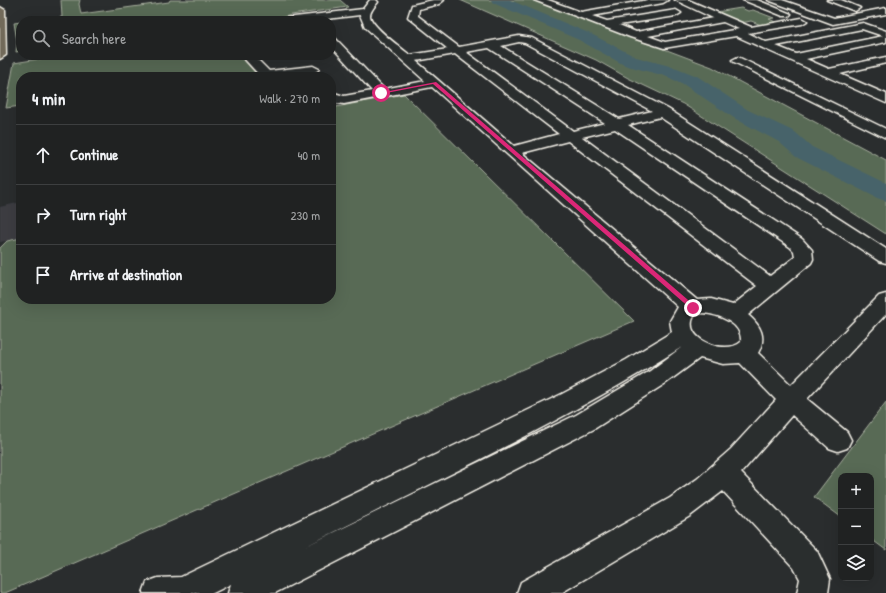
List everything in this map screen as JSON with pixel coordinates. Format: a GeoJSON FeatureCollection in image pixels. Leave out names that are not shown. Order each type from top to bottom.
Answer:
{"type":"FeatureCollection","features":[{"type":"Feature","properties":{"kind":"main road"},"geometry":{"type":"LineString","coordinates":[[0,10],[0,55]]}},
{"type":"Feature","properties":{"kind":"street"},"geometry":{"type":"LineString","coordinates":[[439,0],[415,7],[413,17],[456,51],[770,286]]}},
{"type":"Feature","properties":{"kind":"street"},"geometry":{"type":"LineString","coordinates":[[539,0],[664,45],[736,32],[809,24]]}},
{"type":"Feature","properties":{"kind":"street"},"geometry":{"type":"LineString","coordinates":[[580,14],[663,0]]}},
{"type":"Feature","properties":{"kind":"street"},"geometry":{"type":"LineString","coordinates":[[680,0],[750,30]]}},
{"type":"Feature","properties":{"kind":"street"},"geometry":{"type":"LineString","coordinates":[[748,0],[831,32]]}},
{"type":"Feature","properties":{"kind":"street"},"geometry":{"type":"LineString","coordinates":[[773,0],[833,21],[886,11]]}},
{"type":"Feature","properties":{"kind":"street"},"geometry":{"type":"LineString","coordinates":[[803,0],[834,11],[886,1]]}},
{"type":"Feature","properties":{"kind":"street"},"geometry":{"type":"LineString","coordinates":[[832,0],[855,8]]}},
{"type":"Feature","properties":{"kind":"street"},"geometry":{"type":"LineString","coordinates":[[549,4],[570,1]]}},
{"type":"Feature","properties":{"kind":"street"},"geometry":{"type":"LineString","coordinates":[[323,16],[372,4]]}},
{"type":"Feature","properties":{"kind":"street"},"geometry":{"type":"LineString","coordinates":[[372,4],[366,21],[511,151],[693,308]]}},
{"type":"Feature","properties":{"kind":"street"},"geometry":{"type":"LineString","coordinates":[[608,24],[700,9]]}},
{"type":"Feature","properties":{"kind":"street"},"geometry":{"type":"LineString","coordinates":[[634,35],[724,19]]}},
{"type":"Feature","properties":{"kind":"street"},"geometry":{"type":"LineString","coordinates":[[852,22],[886,34]]}},
{"type":"Feature","properties":{"kind":"street"},"geometry":{"type":"LineString","coordinates":[[766,45],[863,26]]}},
{"type":"Feature","properties":{"kind":"street"},"geometry":{"type":"LineString","coordinates":[[736,32],[886,99]]}},
{"type":"Feature","properties":{"kind":"street"},"geometry":{"type":"LineString","coordinates":[[409,59],[520,39],[528,40],[663,112],[886,257]]}},
{"type":"Feature","properties":{"kind":"street"},"geometry":{"type":"LineString","coordinates":[[795,58],[886,39]]}},
{"type":"Feature","properties":{"kind":"street"},"geometry":{"type":"LineString","coordinates":[[491,44],[617,124],[800,247],[804,253],[804,259],[734,315]]}},
{"type":"Feature","properties":{"kind":"street"},"geometry":{"type":"LineString","coordinates":[[336,45],[381,93]]}},
{"type":"Feature","properties":{"kind":"street"},"geometry":{"type":"LineString","coordinates":[[252,60],[263,72]]}},
{"type":"Feature","properties":{"kind":"street"},"geometry":{"type":"LineString","coordinates":[[304,60],[315,72]]}},
{"type":"Feature","properties":{"kind":"street"},"geometry":{"type":"LineString","coordinates":[[738,60],[886,134]]}},
{"type":"Feature","properties":{"kind":"street"},"geometry":{"type":"LineString","coordinates":[[828,73],[886,60]]}},
{"type":"Feature","properties":{"kind":"street"},"geometry":{"type":"LineString","coordinates":[[336,99],[340,100],[434,83]]}},
{"type":"Feature","properties":{"kind":"street"},"geometry":{"type":"LineString","coordinates":[[863,89],[886,84]]}},
{"type":"Feature","properties":{"kind":"street"},"geometry":{"type":"LineString","coordinates":[[511,151],[663,112]]}},
{"type":"Feature","properties":{"kind":"street"},"geometry":{"type":"LineString","coordinates":[[532,593],[680,507],[707,488],[724,473],[791,400],[886,302]]}},
{"type":"Feature","properties":{"kind":"street"},"geometry":{"type":"LineString","coordinates":[[709,306],[734,315],[749,327],[753,342],[750,348],[744,353],[728,357],[713,354],[691,342],[680,328],[680,321],[686,311],[693,308],[709,306]]}},
{"type":"Feature","properties":{"kind":"street"},"geometry":{"type":"LineString","coordinates":[[175,593],[261,580],[585,422],[658,377],[691,342]]}},
{"type":"Feature","properties":{"kind":"street"},"geometry":{"type":"LineString","coordinates":[[744,353],[791,400],[838,440]]}},
{"type":"Feature","properties":{"kind":"street"},"geometry":{"type":"LineString","coordinates":[[724,473],[804,558],[814,574],[815,582],[812,593]]}},
{"type":"Feature","properties":{"kind":"shaded area"},"geometry":{"type":"Polygon","coordinates":[[[16,203],[16,239],[0,242],[0,207],[16,203]]]}},
{"type":"Feature","properties":{"kind":"green space"},"geometry":{"type":"Polygon","coordinates":[[[61,0],[80,0],[79,4],[81,14],[169,2],[170,0],[340,0],[348,7],[287,16],[62,16],[61,0]]]}},
{"type":"Feature","properties":{"kind":"green space"},"geometry":{"type":"Polygon","coordinates":[[[460,0],[534,0],[712,67],[886,160],[886,234],[683,104],[628,78],[596,60],[460,0]]]}},
{"type":"Feature","properties":{"kind":"green space"},"geometry":{"type":"Polygon","coordinates":[[[741,8],[748,11],[753,10],[774,18],[769,19],[780,24],[764,26],[751,21],[741,23],[716,12],[741,8]]]}},
{"type":"Feature","properties":{"kind":"green space"},"geometry":{"type":"Polygon","coordinates":[[[14,23],[16,23],[16,35],[14,23]]]}},
{"type":"Feature","properties":{"kind":"green space"},"geometry":{"type":"Polygon","coordinates":[[[32,60],[244,60],[254,72],[16,72],[16,107],[6,108],[14,63],[32,60]]]}},
{"type":"Feature","properties":{"kind":"green space"},"geometry":{"type":"Polygon","coordinates":[[[404,94],[634,321],[5,593],[0,593],[0,248],[7,241],[16,239],[16,304],[336,304],[336,107],[404,94]]]}},
{"type":"Feature","properties":{"kind":"green space"},"geometry":{"type":"Polygon","coordinates":[[[886,402],[886,550],[874,541],[874,473],[838,473],[838,515],[814,497],[886,402]]]}},
{"type":"Feature","properties":{"kind":"waterway"},"geometry":{"type":"LineString","coordinates":[[498,0],[585,37],[630,61],[671,72],[690,80],[741,114],[787,137],[804,152],[886,193]]}},
{"type":"Feature","properties":{"kind":"route"},"geometry":{"type":"LineString","coordinates":[[381,93],[434,83],[693,308]]}}]}
